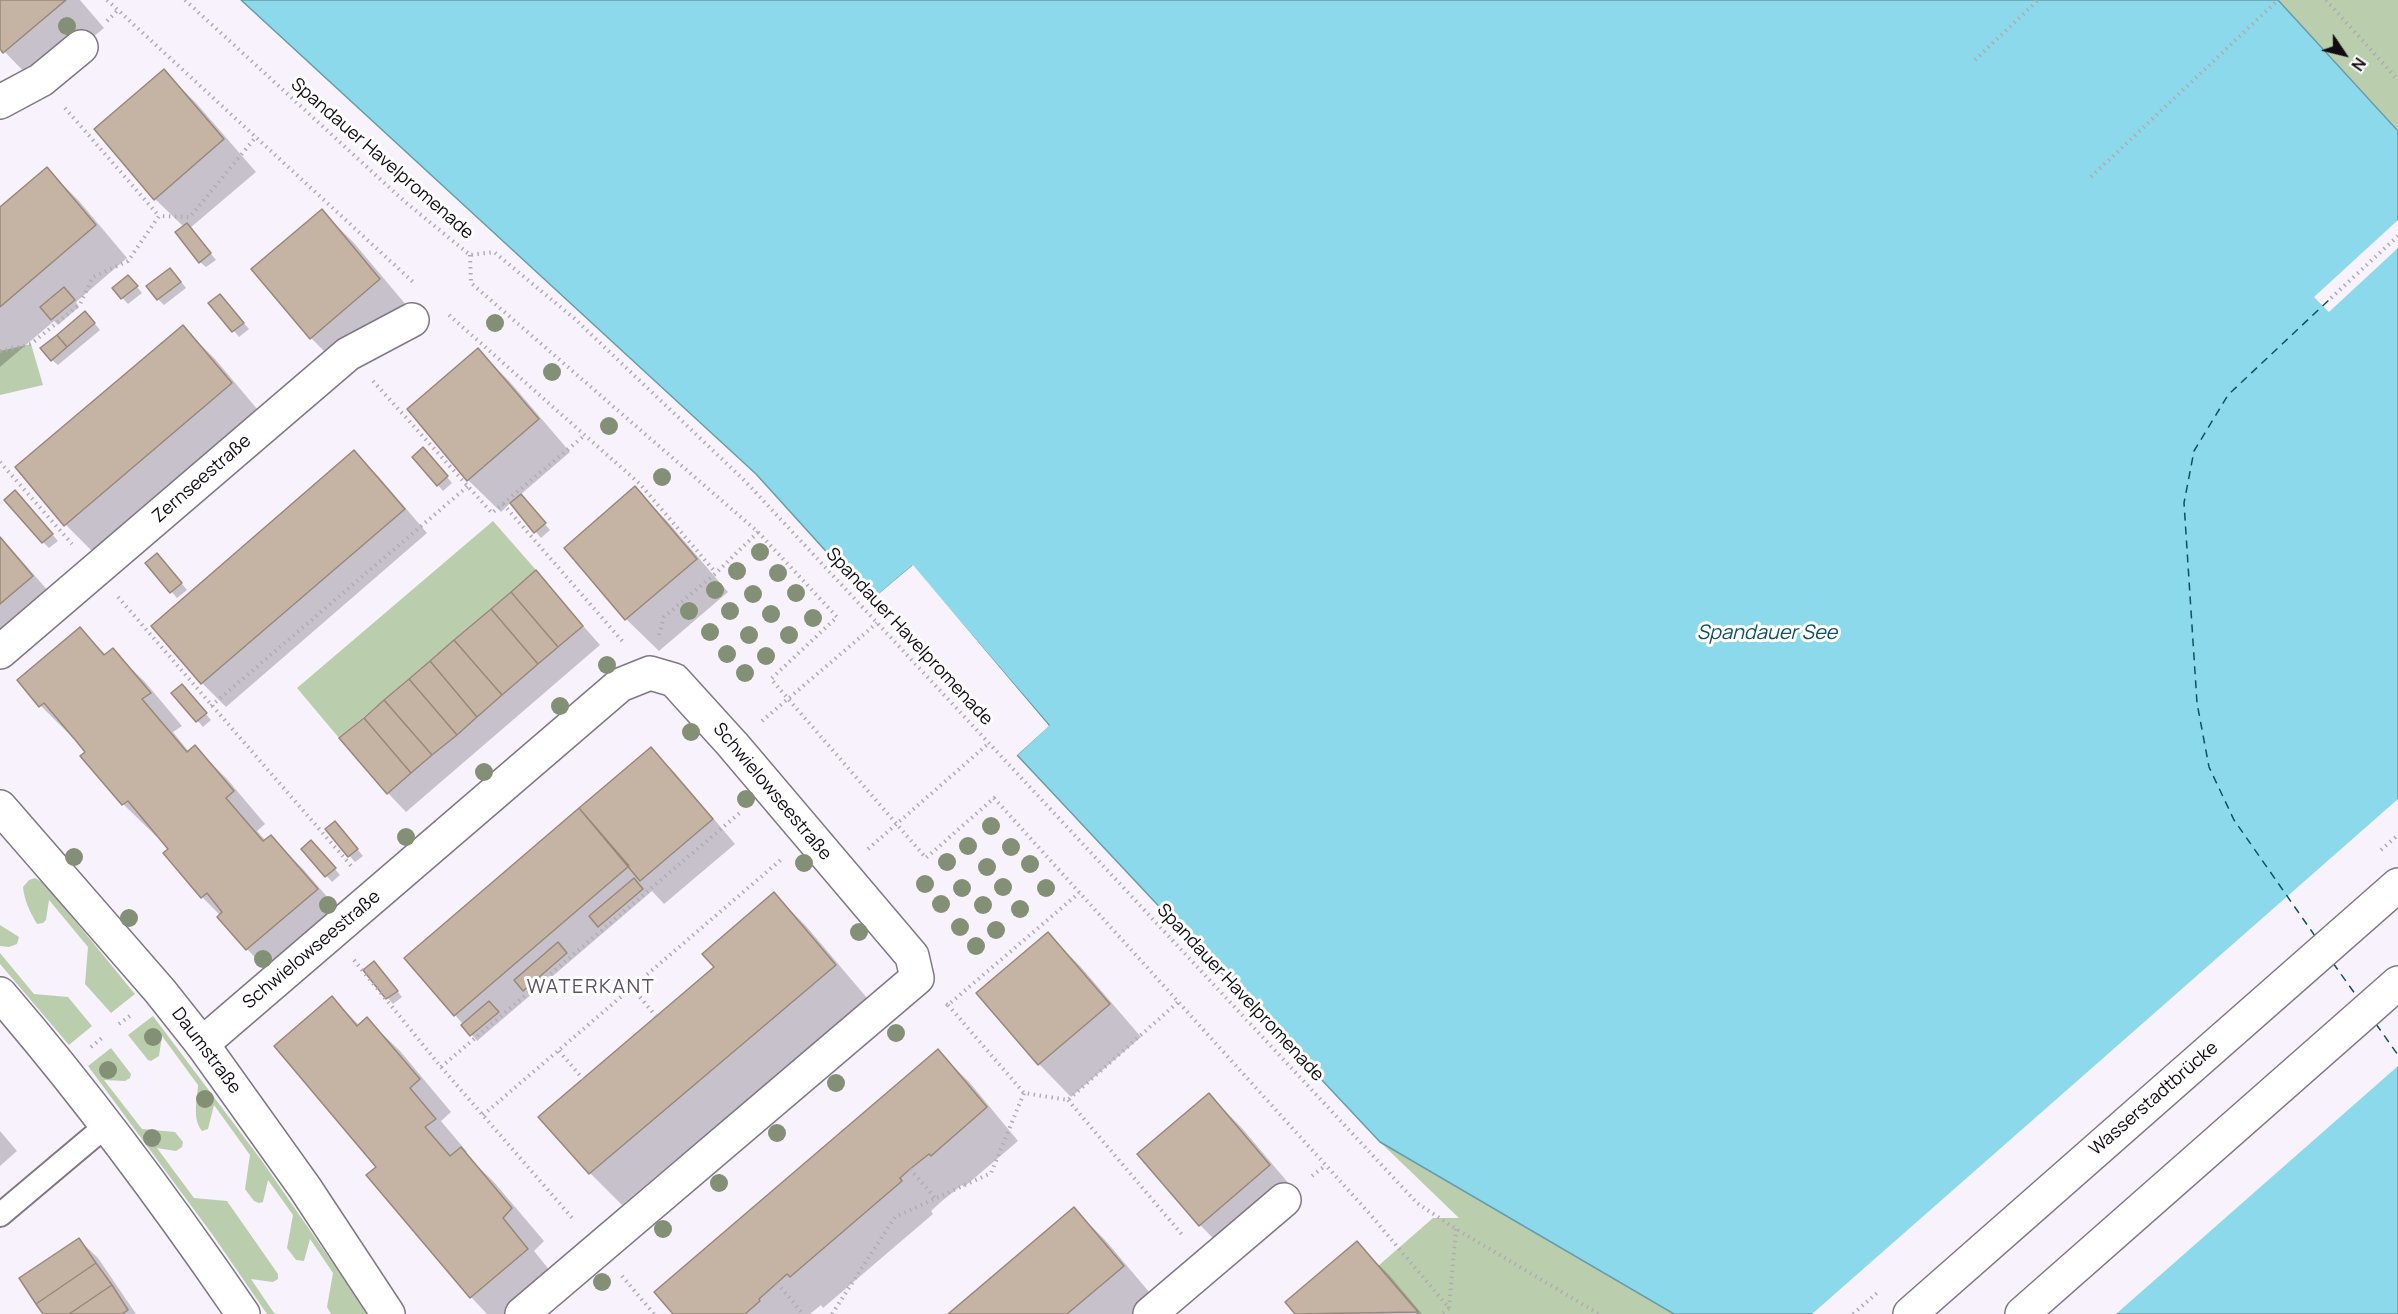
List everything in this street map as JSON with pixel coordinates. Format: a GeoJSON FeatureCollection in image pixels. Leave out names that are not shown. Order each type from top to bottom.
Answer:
{"type":"FeatureCollection","features":[{"type":"Feature","properties":{"kind":"street"},"geometry":{"type":"LineString","coordinates":[[0,102],[41,80],[81,47]]}},
{"type":"Feature","properties":{"kind":"street","name":"Zernseestraße"},"geometry":{"type":"LineString","coordinates":[[0,652],[348,354],[412,320]]}},
{"type":"Feature","properties":{"kind":"street","name":"Schwielowseestraße"},"geometry":{"type":"LineString","coordinates":[[202,1044],[620,685],[650,673],[674,680],[733,745],[912,956],[916,978]]}},
{"type":"Feature","properties":{"kind":"street","name":"Daumstraße"},"geometry":{"type":"LineString","coordinates":[[0,807],[202,1044],[305,1188],[388,1314]]}},
{"type":"Feature","properties":{"kind":"street","name":"Wasserstadtbrücke"},"geometry":{"type":"LineString","coordinates":[[1910,1314],[2398,885]]}},
{"type":"Feature","properties":{"kind":"street"},"geometry":{"type":"LineString","coordinates":[[522,1314],[916,978]]}},
{"type":"Feature","properties":{"kind":"street"},"geometry":{"type":"LineString","coordinates":[[2022,1314],[2398,983]]}},
{"type":"Feature","properties":{"kind":"street"},"geometry":{"type":"LineString","coordinates":[[0,994],[64,1068],[108,1124],[243,1314]]}},
{"type":"Feature","properties":{"kind":"street"},"geometry":{"type":"LineString","coordinates":[[1150,1314],[1284,1200]]}},
{"type":"Feature","properties":{"kind":"lane"},"geometry":{"type":"LineString","coordinates":[[0,1215],[108,1124]]}},
{"type":"Feature","properties":{"kind":"path","name":"Spandauer Havelpromenade"},"geometry":{"type":"LineString","coordinates":[[185,0],[404,201],[470,255],[494,252],[575,319],[745,481],[1417,1203],[1456,1229],[1599,1314]]}},
{"type":"Feature","properties":{"kind":"path"},"geometry":{"type":"LineString","coordinates":[[1975,60],[2038,0]]}},
{"type":"Feature","properties":{"kind":"path"},"geometry":{"type":"LineString","coordinates":[[2091,177],[2278,0]]}},
{"type":"Feature","properties":{"kind":"path"},"geometry":{"type":"LineString","coordinates":[[2326,0],[2398,80]]}},
{"type":"Feature","properties":{"kind":"path"},"geometry":{"type":"LineString","coordinates":[[41,80],[159,216],[190,217],[255,138]]}},
{"type":"Feature","properties":{"kind":"path"},"geometry":{"type":"LineString","coordinates":[[0,351],[31,344],[80,304],[93,277],[128,261],[159,216]]}},
{"type":"Feature","properties":{"kind":"path"},"geometry":{"type":"LineString","coordinates":[[2331,298],[2398,236]]}},
{"type":"Feature","properties":{"kind":"path"},"geometry":{"type":"LineString","coordinates":[[470,255],[471,283],[758,532],[837,617],[771,679],[926,858],[994,798],[1369,1213],[1449,1308]]}},
{"type":"Feature","properties":{"kind":"path"},"geometry":{"type":"LineString","coordinates":[[348,354],[492,513],[585,435]]}},
{"type":"Feature","properties":{"kind":"path"},"geometry":{"type":"LineString","coordinates":[[0,462],[377,896]]}},
{"type":"Feature","properties":{"kind":"path"},"geometry":{"type":"LineString","coordinates":[[211,706],[468,486]]}},
{"type":"Feature","properties":{"kind":"path"},"geometry":{"type":"LineString","coordinates":[[503,504],[650,673]]}},
{"type":"Feature","properties":{"kind":"path"},"geometry":{"type":"LineString","coordinates":[[650,673],[664,617],[716,573],[758,532]]}},
{"type":"Feature","properties":{"kind":"path"},"geometry":{"type":"LineString","coordinates":[[733,745],[877,623]]}},
{"type":"Feature","properties":{"kind":"path"},"geometry":{"type":"LineString","coordinates":[[840,873],[989,743]]}},
{"type":"Feature","properties":{"kind":"path"},"geometry":{"type":"LineString","coordinates":[[441,1067],[769,788]]}},
{"type":"Feature","properties":{"kind":"path"},"geometry":{"type":"LineString","coordinates":[[483,1115],[809,835]]}},
{"type":"Feature","properties":{"kind":"path"},"geometry":{"type":"LineString","coordinates":[[948,1005],[1080,893]]}},
{"type":"Feature","properties":{"kind":"path"},"geometry":{"type":"LineString","coordinates":[[332,934],[441,1067],[654,1314]]}},
{"type":"Feature","properties":{"kind":"path"},"geometry":{"type":"LineString","coordinates":[[916,978],[948,1005],[1024,1093],[1068,1100],[1208,1265]]}},
{"type":"Feature","properties":{"kind":"path"},"geometry":{"type":"LineString","coordinates":[[632,988],[656,1016]]}},
{"type":"Feature","properties":{"kind":"path"},"geometry":{"type":"LineString","coordinates":[[1068,1100],[1178,1002]]}},
{"type":"Feature","properties":{"kind":"path"},"geometry":{"type":"LineString","coordinates":[[559,1051],[583,1079]]}},
{"type":"Feature","properties":{"kind":"path"},"geometry":{"type":"LineString","coordinates":[[832,1314],[895,1217],[991,1173],[1024,1093]]}},
{"type":"Feature","properties":{"kind":"path"},"geometry":{"type":"LineString","coordinates":[[910,1169],[935,1198]]}},
{"type":"Feature","properties":{"kind":"path"},"geometry":{"type":"LineString","coordinates":[[1441,1314],[1449,1308],[1456,1229]]}},
{"type":"Feature","properties":{"kind":"path"},"geometry":{"type":"LineString","coordinates":[[777,1283],[803,1314]]}},
{"type":"Feature","properties":{"kind":"green space"},"geometry":{"type":"Polygon","coordinates":[[[2278,0],[2398,0],[2398,131],[2278,0]]]}},
{"type":"Feature","properties":{"kind":"green space"},"geometry":{"type":"Polygon","coordinates":[[[31,344],[43,385],[0,395],[0,351],[31,344]]]}},
{"type":"Feature","properties":{"kind":"green space"},"geometry":{"type":"Polygon","coordinates":[[[493,521],[536,570],[339,738],[297,688],[493,521]]]}},
{"type":"Feature","properties":{"kind":"green space"},"geometry":{"type":"Polygon","coordinates":[[[35,878],[44,883],[135,994],[111,1013],[85,984],[88,947],[49,900],[46,920],[37,924],[34,919],[23,887],[29,880],[35,878]]]}},
{"type":"Feature","properties":{"kind":"green space"},"geometry":{"type":"Polygon","coordinates":[[[0,925],[19,937],[17,944],[9,947],[0,946],[0,925]]]}},
{"type":"Feature","properties":{"kind":"green space"},"geometry":{"type":"Polygon","coordinates":[[[0,953],[34,994],[68,997],[92,1026],[69,1045],[0,964],[0,953]]]}},
{"type":"Feature","properties":{"kind":"green space"},"geometry":{"type":"Polygon","coordinates":[[[153,1016],[262,1161],[368,1314],[331,1314],[327,1307],[333,1273],[310,1239],[304,1261],[296,1260],[287,1248],[293,1215],[268,1180],[263,1202],[254,1201],[245,1189],[250,1155],[214,1105],[208,1129],[202,1131],[196,1115],[198,1085],[162,1036],[159,1056],[151,1061],[128,1035],[153,1016]]]}},
{"type":"Feature","properties":{"kind":"green space"},"geometry":{"type":"Polygon","coordinates":[[[111,1048],[131,1074],[130,1078],[125,1081],[104,1080],[142,1129],[175,1132],[183,1142],[182,1147],[176,1151],[157,1148],[194,1198],[227,1201],[278,1274],[278,1279],[273,1282],[251,1279],[274,1313],[277,1314],[267,1314],[212,1234],[88,1066],[111,1048]]]}},
{"type":"Feature","properties":{"kind":"green space"},"geometry":{"type":"Polygon","coordinates":[[[1380,1142],[1666,1307],[1674,1314],[1416,1314],[1418,1312],[1378,1266],[1433,1218],[1459,1218],[1380,1142]]]}},
{"type":"Feature","properties":{"kind":"water","name":"Spandauer See"},"geometry":{"type":"Polygon","coordinates":[[[241,0],[2278,0],[2398,131],[2398,1314],[1674,1314],[1380,1142],[1017,755],[1049,725],[912,566],[871,601],[756,474],[241,0]]]}},
{"type":"Feature","properties":{"kind":"pier"},"geometry":{"type":"Polygon","coordinates":[[[2398,220],[2398,248],[2329,312],[2314,297],[2398,220]]]}},
{"type":"Feature","properties":{"kind":"pier"},"geometry":{"type":"Polygon","coordinates":[[[913,565],[1049,726],[1015,757],[1015,753],[1045,725],[912,569],[872,603],[868,603],[913,565]]]}},
{"type":"Feature","properties":{"kind":"pier"},"geometry":{"type":"Polygon","coordinates":[[[2398,799],[2398,1066],[2116,1314],[1812,1314],[2398,799]]]}},
{"type":"Feature","properties":{"kind":"building"},"geometry":{"type":"Polygon","coordinates":[[[0,0],[66,0],[3,53],[0,49],[0,0]]]}},
{"type":"Feature","properties":{"kind":"building"},"geometry":{"type":"Polygon","coordinates":[[[164,69],[224,139],[154,200],[94,129],[164,69]]]}},
{"type":"Feature","properties":{"kind":"building"},"geometry":{"type":"Polygon","coordinates":[[[47,167],[96,225],[0,307],[0,207],[47,167]]]}},
{"type":"Feature","properties":{"kind":"building"},"geometry":{"type":"Polygon","coordinates":[[[322,209],[380,279],[310,339],[251,269],[322,209]]]}},
{"type":"Feature","properties":{"kind":"building"},"geometry":{"type":"Polygon","coordinates":[[[187,223],[211,253],[199,263],[175,232],[187,223]]]}},
{"type":"Feature","properties":{"kind":"building"},"geometry":{"type":"Polygon","coordinates":[[[170,268],[181,282],[157,300],[146,286],[170,268]]]}},
{"type":"Feature","properties":{"kind":"building"},"geometry":{"type":"Polygon","coordinates":[[[128,275],[138,286],[121,299],[112,288],[128,275]]]}},
{"type":"Feature","properties":{"kind":"building"},"geometry":{"type":"Polygon","coordinates":[[[64,287],[75,300],[51,320],[40,307],[64,287]]]}},
{"type":"Feature","properties":{"kind":"building"},"geometry":{"type":"Polygon","coordinates":[[[220,294],[244,323],[232,332],[208,303],[220,294]]]}},
{"type":"Feature","properties":{"kind":"building"},"geometry":{"type":"Polygon","coordinates":[[[85,311],[95,323],[67,347],[57,335],[85,311]]]}},
{"type":"Feature","properties":{"kind":"building"},"geometry":{"type":"Polygon","coordinates":[[[183,325],[232,383],[64,526],[15,467],[183,325]]]}},
{"type":"Feature","properties":{"kind":"building"},"geometry":{"type":"Polygon","coordinates":[[[57,335],[67,347],[51,361],[40,348],[57,335]]]}},
{"type":"Feature","properties":{"kind":"building"},"geometry":{"type":"Polygon","coordinates":[[[478,348],[539,419],[467,481],[407,409],[478,348]]]}},
{"type":"Feature","properties":{"kind":"building"},"geometry":{"type":"Polygon","coordinates":[[[423,447],[448,476],[437,486],[412,457],[423,447]]]}},
{"type":"Feature","properties":{"kind":"building"},"geometry":{"type":"Polygon","coordinates":[[[354,450],[405,509],[201,684],[151,626],[354,450]]]}},
{"type":"Feature","properties":{"kind":"building"},"geometry":{"type":"Polygon","coordinates":[[[635,486],[697,559],[625,620],[564,548],[635,486]]]}},
{"type":"Feature","properties":{"kind":"building"},"geometry":{"type":"Polygon","coordinates":[[[15,490],[53,534],[42,543],[4,500],[15,490]]]}},
{"type":"Feature","properties":{"kind":"building"},"geometry":{"type":"Polygon","coordinates":[[[521,494],[546,523],[534,533],[510,503],[521,494]]]}},
{"type":"Feature","properties":{"kind":"building"},"geometry":{"type":"Polygon","coordinates":[[[0,537],[33,576],[0,604],[0,537]]]}},
{"type":"Feature","properties":{"kind":"building"},"geometry":{"type":"Polygon","coordinates":[[[157,553],[182,583],[170,593],[145,563],[157,553]]]}},
{"type":"Feature","properties":{"kind":"building"},"geometry":{"type":"Polygon","coordinates":[[[536,570],[583,626],[558,647],[511,592],[536,570]]]}},
{"type":"Feature","properties":{"kind":"building"},"geometry":{"type":"Polygon","coordinates":[[[511,592],[558,647],[538,664],[491,609],[511,592]]]}},
{"type":"Feature","properties":{"kind":"building"},"geometry":{"type":"Polygon","coordinates":[[[491,609],[538,664],[502,695],[454,640],[491,609]]]}},
{"type":"Feature","properties":{"kind":"building"},"geometry":{"type":"Polygon","coordinates":[[[80,627],[104,655],[113,648],[151,693],[142,699],[187,752],[195,745],[234,791],[226,798],[263,841],[271,835],[318,889],[246,950],[217,917],[222,912],[207,893],[201,898],[163,853],[168,849],[128,801],[122,805],[80,756],[85,752],[77,742],[44,703],[39,707],[17,680],[80,627]]]}},
{"type":"Feature","properties":{"kind":"building"},"geometry":{"type":"Polygon","coordinates":[[[454,640],[502,695],[477,717],[430,661],[454,640]]]}},
{"type":"Feature","properties":{"kind":"building"},"geometry":{"type":"Polygon","coordinates":[[[430,661],[477,717],[457,735],[409,679],[430,661]]]}},
{"type":"Feature","properties":{"kind":"building"},"geometry":{"type":"Polygon","coordinates":[[[409,679],[457,735],[432,755],[384,700],[409,679]]]}},
{"type":"Feature","properties":{"kind":"building"},"geometry":{"type":"Polygon","coordinates":[[[182,684],[207,713],[196,722],[171,693],[182,684]]]}},
{"type":"Feature","properties":{"kind":"building"},"geometry":{"type":"Polygon","coordinates":[[[384,700],[432,755],[411,773],[364,718],[384,700]]]}},
{"type":"Feature","properties":{"kind":"building"},"geometry":{"type":"Polygon","coordinates":[[[364,718],[411,773],[387,794],[339,738],[364,718]]]}},
{"type":"Feature","properties":{"kind":"building"},"geometry":{"type":"Polygon","coordinates":[[[651,747],[713,819],[640,881],[579,808],[651,747]]]}},
{"type":"Feature","properties":{"kind":"building"},"geometry":{"type":"Polygon","coordinates":[[[579,808],[629,866],[454,1016],[404,958],[579,808]]]}},
{"type":"Feature","properties":{"kind":"building"},"geometry":{"type":"Polygon","coordinates":[[[335,821],[358,849],[348,857],[325,829],[335,821]]]}},
{"type":"Feature","properties":{"kind":"building"},"geometry":{"type":"Polygon","coordinates":[[[311,840],[336,868],[325,877],[301,849],[311,840]]]}},
{"type":"Feature","properties":{"kind":"building"},"geometry":{"type":"Polygon","coordinates":[[[634,878],[643,889],[598,927],[589,916],[634,878]]]}},
{"type":"Feature","properties":{"kind":"building"},"geometry":{"type":"Polygon","coordinates":[[[774,892],[836,965],[589,1174],[538,1117],[714,967],[702,954],[774,892]]]}},
{"type":"Feature","properties":{"kind":"building"},"geometry":{"type":"Polygon","coordinates":[[[1048,932],[1110,1004],[1038,1065],[976,993],[1048,932]]]}},
{"type":"Feature","properties":{"kind":"building"},"geometry":{"type":"Polygon","coordinates":[[[558,942],[567,953],[523,991],[514,980],[558,942]]]}},
{"type":"Feature","properties":{"kind":"building"},"geometry":{"type":"Polygon","coordinates":[[[374,961],[398,991],[386,999],[363,970],[374,961]]]}},
{"type":"Feature","properties":{"kind":"building"},"geometry":{"type":"Polygon","coordinates":[[[332,996],[357,1026],[367,1017],[420,1079],[410,1088],[436,1119],[425,1127],[450,1156],[461,1147],[512,1208],[503,1218],[528,1249],[470,1298],[366,1175],[376,1167],[274,1046],[332,996]]]}},
{"type":"Feature","properties":{"kind":"building"},"geometry":{"type":"Polygon","coordinates":[[[489,1001],[499,1012],[470,1036],[461,1025],[489,1001]]]}},
{"type":"Feature","properties":{"kind":"building"},"geometry":{"type":"Polygon","coordinates":[[[938,1049],[987,1107],[931,1156],[929,1154],[910,1169],[900,1178],[902,1181],[790,1277],[787,1274],[745,1314],[673,1314],[654,1292],[938,1049]]]}},
{"type":"Feature","properties":{"kind":"building"},"geometry":{"type":"Polygon","coordinates":[[[1209,1093],[1270,1165],[1199,1226],[1137,1154],[1209,1093]]]}},
{"type":"Feature","properties":{"kind":"building"},"geometry":{"type":"Polygon","coordinates":[[[1074,1207],[1124,1266],[1067,1314],[948,1314],[1074,1207]]]}},
{"type":"Feature","properties":{"kind":"building"},"geometry":{"type":"Polygon","coordinates":[[[79,1238],[96,1263],[36,1304],[19,1278],[79,1238]]]}},
{"type":"Feature","properties":{"kind":"building"},"geometry":{"type":"Polygon","coordinates":[[[1357,1241],[1418,1312],[1295,1314],[1285,1302],[1357,1241]]]}},
{"type":"Feature","properties":{"kind":"building"},"geometry":{"type":"Polygon","coordinates":[[[96,1263],[112,1285],[69,1314],[43,1314],[36,1304],[96,1263]]]}},
{"type":"Feature","properties":{"kind":"building"},"geometry":{"type":"Polygon","coordinates":[[[112,1285],[128,1310],[122,1314],[69,1314],[112,1285]]]}},
{"type":"Feature","properties":{"kind":"ferry route"},"geometry":{"type":"LineString","coordinates":[[2315,936],[2234,820],[2209,767],[2197,703],[2184,503],[2194,451],[2228,395],[2331,298]]}},
{"type":"Feature","properties":{"kind":"ferry route"},"geometry":{"type":"LineString","coordinates":[[2333,963],[2358,998]]}},
{"type":"Feature","properties":{"kind":"ferry route"},"geometry":{"type":"LineString","coordinates":[[2376,1024],[2398,1055]]}},
{"type":"Feature","properties":{"kind":"district","name":"WATERKANT"},"geometry":{"type":"Point","coordinates":[591,987]}}]}
